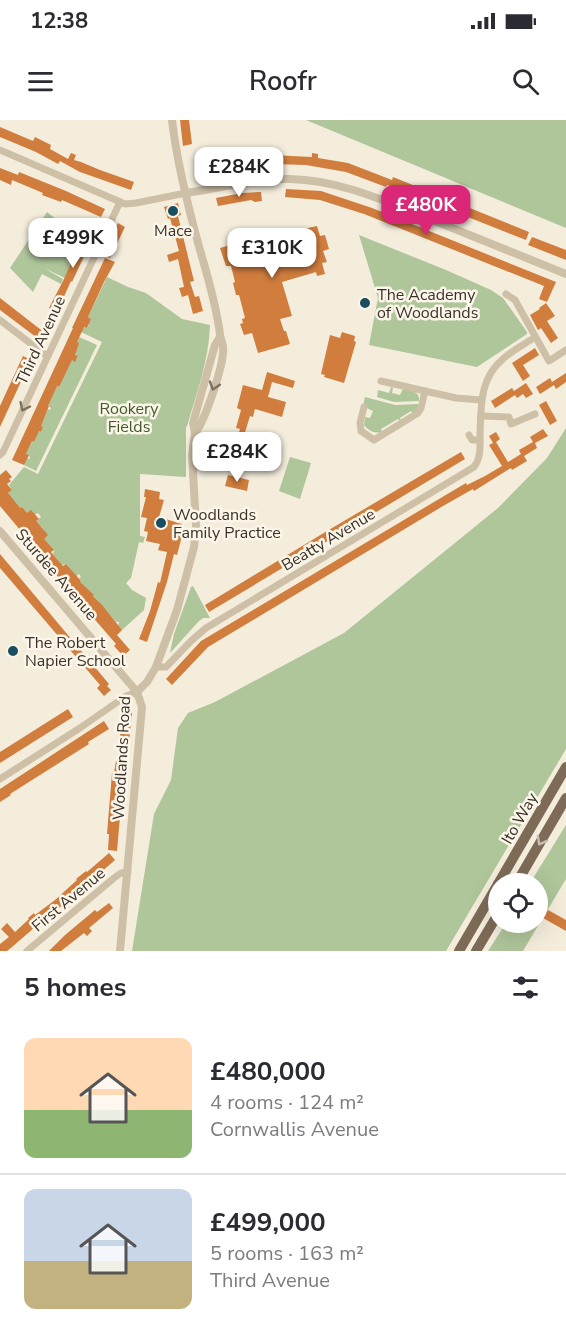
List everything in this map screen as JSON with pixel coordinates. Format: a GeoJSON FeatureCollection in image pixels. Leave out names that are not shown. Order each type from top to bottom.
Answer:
{"type":"FeatureCollection","features":[{"type":"Feature","properties":{"kind":"main road","name":"Ito Way"},"geometry":{"type":"LineString","coordinates":[[504,873],[566,766]]}},
{"type":"Feature","properties":{"kind":"main road","name":"Ito Way"},"geometry":{"type":"LineString","coordinates":[[522,873],[566,798]]}},
{"type":"Feature","properties":{"kind":"main road","name":"Ito Way"},"geometry":{"type":"LineString","coordinates":[[459,951],[488,901]]}},
{"type":"Feature","properties":{"kind":"main road"},"geometry":{"type":"LineString","coordinates":[[476,951],[488,931]]}},
{"type":"Feature","properties":{"kind":"street","name":"Woodlands Road"},"geometry":{"type":"LineString","coordinates":[[120,951],[142,707],[137,693],[156,667],[177,610],[194,547],[196,525],[192,455],[195,433],[200,427],[221,363],[223,347],[186,193],[172,120]]}},
{"type":"Feature","properties":{"kind":"street"},"geometry":{"type":"LineString","coordinates":[[0,150],[120,202],[133,204],[273,179],[292,179],[344,186],[566,274]]}},
{"type":"Feature","properties":{"kind":"street","name":"Third Avenue"},"geometry":{"type":"LineString","coordinates":[[0,455],[120,202]]}},
{"type":"Feature","properties":{"kind":"street"},"geometry":{"type":"LineString","coordinates":[[506,294],[515,300],[549,360],[566,350]]}},
{"type":"Feature","properties":{"kind":"street"},"geometry":{"type":"LineString","coordinates":[[0,320],[47,356]]}},
{"type":"Feature","properties":{"kind":"street","name":"Beatty Avenue"},"geometry":{"type":"LineString","coordinates":[[156,667],[166,667],[206,628],[473,469],[478,461],[482,400],[486,382],[497,364],[535,337]]}},
{"type":"Feature","properties":{"kind":"street"},"geometry":{"type":"LineString","coordinates":[[381,381],[458,398],[482,400]]}},
{"type":"Feature","properties":{"kind":"street"},"geometry":{"type":"LineString","coordinates":[[364,407],[360,422],[361,431],[374,440],[418,413],[425,391]]}},
{"type":"Feature","properties":{"kind":"street"},"geometry":{"type":"LineString","coordinates":[[481,416],[509,417],[511,424],[534,414]]}},
{"type":"Feature","properties":{"kind":"street"},"geometry":{"type":"LineString","coordinates":[[469,435],[472,440],[480,440]]}},
{"type":"Feature","properties":{"kind":"street","name":"Sturdee Avenue"},"geometry":{"type":"LineString","coordinates":[[0,531],[137,693]]}},
{"type":"Feature","properties":{"kind":"street"},"geometry":{"type":"LineString","coordinates":[[0,779],[126,696],[137,693]]}},
{"type":"Feature","properties":{"kind":"street","name":"First Avenue"},"geometry":{"type":"LineString","coordinates":[[27,951],[114,878],[128,872]]}},
{"type":"Feature","properties":{"kind":"green space"},"geometry":{"type":"Polygon","coordinates":[[[306,120],[566,120],[566,228],[306,120]]]}},
{"type":"Feature","properties":{"kind":"green space"},"geometry":{"type":"Polygon","coordinates":[[[47,212],[83,239],[65,278],[44,268],[63,279],[61,284],[42,274],[33,292],[10,268],[47,212]]]}},
{"type":"Feature","properties":{"kind":"green space"},"geometry":{"type":"Polygon","coordinates":[[[359,235],[491,290],[503,298],[527,334],[477,367],[369,345],[378,298],[359,235]]]}},
{"type":"Feature","properties":{"kind":"green space","name":"Rookery Fields"},"geometry":{"type":"Polygon","coordinates":[[[107,277],[146,293],[182,319],[210,325],[205,363],[186,427],[186,477],[140,474],[140,536],[145,537],[143,543],[139,542],[131,578],[126,583],[132,590],[146,598],[144,610],[122,630],[118,626],[119,622],[116,622],[89,591],[86,593],[78,584],[81,581],[79,574],[74,578],[66,564],[62,565],[53,554],[54,550],[44,540],[42,527],[32,524],[41,517],[38,513],[23,521],[26,512],[22,507],[19,509],[7,494],[12,490],[9,485],[24,467],[38,474],[102,342],[81,332],[83,327],[87,328],[89,325],[85,323],[91,319],[88,317],[107,277]]]}},
{"type":"Feature","properties":{"kind":"green space"},"geometry":{"type":"Polygon","coordinates":[[[79,337],[97,345],[36,471],[24,465],[30,457],[26,454],[38,431],[41,432],[43,427],[39,425],[48,409],[51,408],[48,406],[56,386],[59,387],[69,359],[75,361],[78,357],[75,355],[79,337]]]}},
{"type":"Feature","properties":{"kind":"green space"},"geometry":{"type":"Polygon","coordinates":[[[391,387],[393,388],[392,393],[400,395],[403,389],[414,392],[418,395],[419,401],[394,402],[377,397],[378,390],[389,393],[391,387]]]}},
{"type":"Feature","properties":{"kind":"green space"},"geometry":{"type":"Polygon","coordinates":[[[365,397],[395,405],[419,404],[413,414],[411,411],[400,418],[401,421],[398,419],[381,429],[382,432],[377,433],[364,425],[365,417],[370,418],[373,411],[363,406],[365,397]]]}},
{"type":"Feature","properties":{"kind":"green space"},"geometry":{"type":"Polygon","coordinates":[[[566,428],[566,749],[492,873],[488,873],[488,880],[446,951],[132,951],[154,814],[171,780],[178,728],[188,713],[215,702],[344,633],[498,508],[547,458],[566,428]]]}},
{"type":"Feature","properties":{"kind":"green space"},"geometry":{"type":"Polygon","coordinates":[[[290,457],[311,463],[300,499],[279,491],[290,457]]]}},
{"type":"Feature","properties":{"kind":"green space"},"geometry":{"type":"Polygon","coordinates":[[[193,586],[210,618],[203,618],[199,621],[170,653],[174,634],[193,586]]]}},
{"type":"Feature","properties":{"kind":"green space"},"geometry":{"type":"Polygon","coordinates":[[[566,825],[566,879],[548,909],[548,873],[536,873],[566,825]]]}},
{"type":"Feature","properties":{"kind":"green space"},"geometry":{"type":"Polygon","coordinates":[[[500,933],[534,933],[523,951],[488,951],[500,933]]]}},
{"type":"Feature","properties":{"kind":"building"},"geometry":{"type":"Polygon","coordinates":[[[180,120],[189,120],[192,144],[183,146],[180,120]]]}},
{"type":"Feature","properties":{"kind":"building"},"geometry":{"type":"Polygon","coordinates":[[[0,127],[33,141],[35,137],[51,145],[50,149],[68,159],[71,153],[76,155],[74,160],[134,182],[131,190],[80,172],[60,161],[58,164],[0,137],[0,127]]]}},
{"type":"Feature","properties":{"kind":"building"},"geometry":{"type":"Polygon","coordinates":[[[312,153],[318,154],[318,158],[348,163],[392,180],[393,177],[529,232],[526,240],[387,185],[386,187],[346,172],[306,165],[273,164],[211,174],[209,166],[271,155],[312,157],[312,153]]]}},
{"type":"Feature","properties":{"kind":"building"},"geometry":{"type":"Polygon","coordinates":[[[0,168],[18,175],[19,172],[105,209],[101,217],[62,200],[61,202],[42,195],[43,193],[12,180],[11,185],[0,180],[0,168]]]}},
{"type":"Feature","properties":{"kind":"building"},"geometry":{"type":"Polygon","coordinates":[[[286,189],[321,191],[372,208],[556,282],[547,302],[539,299],[544,286],[364,214],[320,200],[285,197],[286,189]]]}},
{"type":"Feature","properties":{"kind":"building"},"geometry":{"type":"Polygon","coordinates":[[[261,192],[262,201],[255,202],[251,200],[218,206],[216,198],[242,193],[261,192]]]}},
{"type":"Feature","properties":{"kind":"building"},"geometry":{"type":"Polygon","coordinates":[[[178,203],[181,215],[178,216],[194,281],[190,282],[195,297],[199,296],[203,311],[193,314],[188,295],[182,297],[179,288],[184,287],[178,259],[169,262],[167,255],[179,251],[170,218],[168,219],[164,207],[178,203]]]}},
{"type":"Feature","properties":{"kind":"building"},"geometry":{"type":"Polygon","coordinates":[[[118,223],[125,227],[110,258],[103,255],[118,223]]]}},
{"type":"Feature","properties":{"kind":"building"},"geometry":{"type":"Polygon","coordinates":[[[317,226],[320,236],[325,235],[329,249],[323,251],[327,262],[322,263],[325,274],[317,276],[316,272],[282,282],[292,316],[280,319],[290,344],[258,353],[252,333],[244,335],[240,324],[245,318],[239,295],[236,295],[231,266],[226,266],[220,248],[260,239],[260,236],[279,230],[281,234],[317,226]]]}},
{"type":"Feature","properties":{"kind":"building"},"geometry":{"type":"Polygon","coordinates":[[[86,229],[95,233],[57,312],[49,308],[86,229]]]}},
{"type":"Feature","properties":{"kind":"building"},"geometry":{"type":"Polygon","coordinates":[[[532,237],[566,250],[566,260],[528,245],[532,237]]]}},
{"type":"Feature","properties":{"kind":"building"},"geometry":{"type":"Polygon","coordinates":[[[105,258],[115,262],[88,317],[91,319],[87,328],[84,327],[77,342],[79,343],[75,355],[78,356],[75,362],[72,360],[59,387],[57,386],[41,426],[43,427],[41,432],[39,431],[34,442],[32,441],[24,465],[12,460],[72,328],[105,258]]]}},
{"type":"Feature","properties":{"kind":"building"},"geometry":{"type":"Polygon","coordinates":[[[0,298],[45,333],[40,340],[0,310],[0,298]]]}},
{"type":"Feature","properties":{"kind":"building"},"geometry":{"type":"Polygon","coordinates":[[[546,303],[555,316],[547,321],[558,338],[551,343],[541,328],[538,330],[530,315],[546,303]]]}},
{"type":"Feature","properties":{"kind":"building"},"geometry":{"type":"Polygon","coordinates":[[[342,332],[355,336],[354,341],[356,342],[344,383],[321,374],[330,335],[340,338],[342,332]]]}},
{"type":"Feature","properties":{"kind":"building"},"geometry":{"type":"Polygon","coordinates":[[[535,348],[539,355],[523,365],[530,376],[523,381],[512,363],[535,348]]]}},
{"type":"Feature","properties":{"kind":"building"},"geometry":{"type":"Polygon","coordinates":[[[23,356],[31,360],[0,427],[0,406],[23,356]]]}},
{"type":"Feature","properties":{"kind":"building"},"geometry":{"type":"Polygon","coordinates":[[[267,372],[295,381],[293,388],[272,382],[268,397],[286,402],[282,417],[255,409],[253,417],[250,416],[243,439],[267,446],[264,459],[247,454],[244,467],[217,459],[219,450],[230,453],[233,441],[236,442],[240,429],[236,428],[241,410],[237,408],[243,385],[262,390],[267,372]]]}},
{"type":"Feature","properties":{"kind":"building"},"geometry":{"type":"Polygon","coordinates":[[[566,373],[566,382],[556,389],[554,385],[540,394],[536,387],[550,378],[552,382],[566,373]]]}},
{"type":"Feature","properties":{"kind":"building"},"geometry":{"type":"Polygon","coordinates":[[[526,383],[533,394],[526,398],[523,394],[517,398],[515,395],[495,408],[491,401],[512,388],[514,391],[526,383]]]}},
{"type":"Feature","properties":{"kind":"building"},"geometry":{"type":"Polygon","coordinates":[[[546,401],[557,421],[550,425],[539,405],[546,401]]]}},
{"type":"Feature","properties":{"kind":"building"},"geometry":{"type":"Polygon","coordinates":[[[543,429],[548,436],[535,443],[537,448],[524,456],[527,461],[443,506],[208,647],[172,685],[166,679],[201,641],[466,483],[467,485],[502,466],[489,445],[493,443],[489,436],[496,432],[500,439],[496,442],[508,462],[521,454],[519,450],[533,442],[530,437],[543,429]]]}},
{"type":"Feature","properties":{"kind":"building"},"geometry":{"type":"Polygon","coordinates":[[[461,452],[465,459],[209,612],[205,605],[461,452]]]}},
{"type":"Feature","properties":{"kind":"building"},"geometry":{"type":"Polygon","coordinates":[[[6,470],[12,477],[7,484],[12,490],[8,493],[20,508],[22,507],[27,513],[31,510],[39,519],[36,521],[48,535],[44,539],[54,550],[51,552],[63,566],[66,564],[122,630],[117,635],[130,650],[123,656],[114,646],[116,644],[0,506],[0,475],[6,470]]]}},
{"type":"Feature","properties":{"kind":"building"},"geometry":{"type":"Polygon","coordinates":[[[228,475],[249,480],[247,491],[225,486],[228,475]]]}},
{"type":"Feature","properties":{"kind":"building","name":"Woodlands Family Practice"},"geometry":{"type":"Polygon","coordinates":[[[145,489],[160,492],[159,499],[164,500],[159,517],[182,524],[180,531],[183,532],[147,642],[139,639],[158,582],[160,583],[167,552],[158,550],[160,544],[146,541],[148,532],[144,531],[147,518],[141,517],[146,497],[144,497],[145,489]]]}},
{"type":"Feature","properties":{"kind":"building"},"geometry":{"type":"Polygon","coordinates":[[[0,554],[109,684],[107,686],[111,690],[104,696],[97,688],[100,685],[0,568],[0,554]]]}},
{"type":"Feature","properties":{"kind":"building"},"geometry":{"type":"Polygon","coordinates":[[[68,709],[73,717],[0,763],[0,752],[68,709]]]}},
{"type":"Feature","properties":{"kind":"building"},"geometry":{"type":"Polygon","coordinates":[[[122,712],[132,713],[127,760],[125,759],[117,851],[108,850],[109,834],[107,834],[112,773],[118,761],[122,712]]]}},
{"type":"Feature","properties":{"kind":"building"},"geometry":{"type":"Polygon","coordinates":[[[104,721],[109,729],[0,802],[0,789],[104,721]]]}},
{"type":"Feature","properties":{"kind":"building"},"geometry":{"type":"Polygon","coordinates":[[[109,853],[115,860],[7,951],[0,951],[0,944],[9,937],[1,929],[7,923],[15,932],[28,918],[55,900],[76,879],[109,853]]]}},
{"type":"Feature","properties":{"kind":"building"},"geometry":{"type":"Polygon","coordinates":[[[109,903],[113,908],[89,928],[92,931],[87,936],[84,933],[61,951],[49,951],[95,910],[97,912],[109,903]]]}},
{"type":"Feature","properties":{"kind":"building"},"geometry":{"type":"Polygon","coordinates":[[[548,910],[566,920],[566,931],[548,921],[548,910]]]}},
{"type":"Feature","properties":{"kind":"place","name":"Mace"},"geometry":{"type":"Point","coordinates":[173,211]}},
{"type":"Feature","properties":{"kind":"place","name":"The Academy of Woodlands"},"geometry":{"type":"Point","coordinates":[365,303]}},
{"type":"Feature","properties":{"kind":"place","name":"Woodlands Family Practice"},"geometry":{"type":"Point","coordinates":[161,523]}},
{"type":"Feature","properties":{"kind":"place","name":"The Robert Napier School"},"geometry":{"type":"Point","coordinates":[13,651]}}]}
